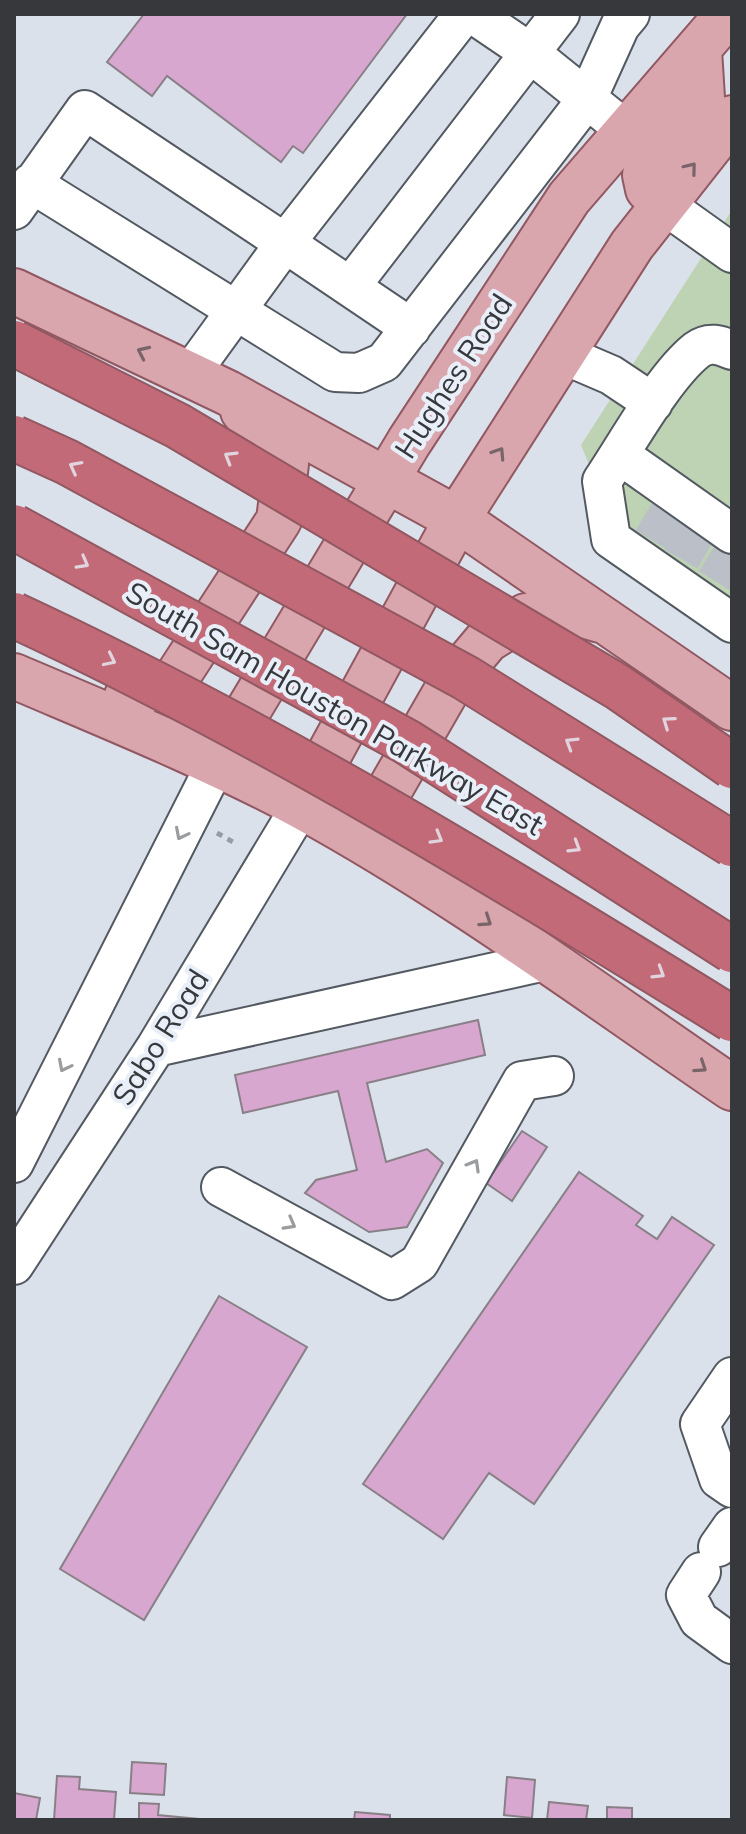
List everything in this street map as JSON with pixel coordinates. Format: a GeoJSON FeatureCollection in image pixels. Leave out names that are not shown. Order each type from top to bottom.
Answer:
{"type":"FeatureCollection","features":[{"type":"Feature","properties":{"kind":"highway"},"geometry":{"type":"LineString","coordinates":[[14,343],[178,426],[618,687],[732,766]]}},
{"type":"Feature","properties":{"kind":"highway"},"geometry":{"type":"LineString","coordinates":[[14,438],[67,462],[466,678],[732,844]]}},
{"type":"Feature","properties":{"kind":"highway","name":"South Sam Houston Parkway East"},"geometry":{"type":"LineString","coordinates":[[14,527],[407,742],[732,950]]}},
{"type":"Feature","properties":{"kind":"highway"},"geometry":{"type":"LineString","coordinates":[[14,615],[108,659],[297,757],[485,866],[732,1019]]}},
{"type":"Feature","properties":{"kind":"main road","name":"Hughes Road"},"geometry":{"type":"LineString","coordinates":[[216,764],[387,478],[569,198],[728,14]]}},
{"type":"Feature","properties":{"kind":"main road"},"geometry":{"type":"LineString","coordinates":[[662,203],[648,189],[645,175],[702,98],[699,50]]}},
{"type":"Feature","properties":{"kind":"main road"},"geometry":{"type":"LineString","coordinates":[[301,806],[457,519],[662,203],[732,118]]}},
{"type":"Feature","properties":{"kind":"main road"},"geometry":{"type":"LineString","coordinates":[[14,291],[228,393],[387,478],[457,519],[732,708]]}},
{"type":"Feature","properties":{"kind":"main road"},"geometry":{"type":"LineString","coordinates":[[86,707],[173,683],[279,520],[286,464],[228,393]]}},
{"type":"Feature","properties":{"kind":"main road"},"geometry":{"type":"LineString","coordinates":[[421,878],[388,833],[386,796],[451,683],[487,640],[526,616],[566,610],[610,623]]}},
{"type":"Feature","properties":{"kind":"main road"},"geometry":{"type":"LineString","coordinates":[[14,676],[216,764],[301,806],[421,878],[732,1088]]}},
{"type":"Feature","properties":{"kind":"street"},"geometry":{"type":"LineString","coordinates":[[190,374],[285,243],[464,14]]}},
{"type":"Feature","properties":{"kind":"street"},"geometry":{"type":"LineString","coordinates":[[473,14],[529,52],[627,131]]}},
{"type":"Feature","properties":{"kind":"street"},"geometry":{"type":"LineString","coordinates":[[350,287],[560,14]]}},
{"type":"Feature","properties":{"kind":"street"},"geometry":{"type":"LineString","coordinates":[[411,328],[85,110],[23,196],[235,309],[335,372],[359,373],[384,362],[411,328],[587,99],[620,26],[630,14]]}},
{"type":"Feature","properties":{"kind":"street"},"geometry":{"type":"LineString","coordinates":[[662,203],[732,253]]}},
{"type":"Feature","properties":{"kind":"street"},"geometry":{"type":"LineString","coordinates":[[448,280],[494,312]]}},
{"type":"Feature","properties":{"kind":"street"},"geometry":{"type":"LineString","coordinates":[[681,536],[611,539],[602,481],[653,403],[698,348],[715,343],[732,350]]}},
{"type":"Feature","properties":{"kind":"street"},"geometry":{"type":"LineString","coordinates":[[562,354],[611,375],[653,403]]}},
{"type":"Feature","properties":{"kind":"street"},"geometry":{"type":"LineString","coordinates":[[620,455],[681,536],[716,602]]}},
{"type":"Feature","properties":{"kind":"street"},"geometry":{"type":"LineString","coordinates":[[14,1163],[216,764]]}},
{"type":"Feature","properties":{"kind":"street","name":"Sabo Road"},"geometry":{"type":"LineString","coordinates":[[14,1265],[156,1047],[301,806]]}},
{"type":"Feature","properties":{"kind":"street"},"geometry":{"type":"LineString","coordinates":[[156,1047],[545,961]]}},
{"type":"Feature","properties":{"kind":"street"},"geometry":{"type":"LineString","coordinates":[[221,1187],[392,1280],[419,1263],[522,1081],[554,1076]]}},
{"type":"Feature","properties":{"kind":"street"},"geometry":{"type":"LineString","coordinates":[[732,1377],[700,1424],[719,1479],[732,1488]]}},
{"type":"Feature","properties":{"kind":"street"},"geometry":{"type":"LineString","coordinates":[[717,1548],[686,1595],[699,1620],[732,1644]]}},
{"type":"Feature","properties":{"kind":"path"},"geometry":{"type":"LineString","coordinates":[[217,833],[233,842]]}},
{"type":"Feature","properties":{"kind":"green space"},"geometry":{"type":"Polygon","coordinates":[[[732,210],[732,613],[616,530],[581,445],[732,210]]]}},
{"type":"Feature","properties":{"kind":"building"},"geometry":{"type":"Polygon","coordinates":[[[144,14],[407,14],[303,153],[293,146],[281,162],[167,76],[152,96],[107,62],[144,14]]]}},
{"type":"Feature","properties":{"kind":"building"},"geometry":{"type":"Polygon","coordinates":[[[478,1020],[485,1055],[367,1083],[386,1162],[427,1149],[443,1163],[407,1227],[369,1232],[305,1193],[316,1180],[357,1170],[338,1091],[243,1113],[235,1075],[478,1020]]]}},
{"type":"Feature","properties":{"kind":"building"},"geometry":{"type":"Polygon","coordinates":[[[522,1131],[547,1147],[512,1201],[486,1183],[522,1131]]]}},
{"type":"Feature","properties":{"kind":"building"},"geometry":{"type":"Polygon","coordinates":[[[579,1172],[643,1216],[636,1225],[657,1239],[672,1217],[714,1245],[534,1504],[489,1473],[443,1539],[363,1484],[579,1172]]]}},
{"type":"Feature","properties":{"kind":"building"},"geometry":{"type":"Polygon","coordinates":[[[219,1296],[307,1347],[144,1620],[60,1569],[219,1296]]]}},
{"type":"Feature","properties":{"kind":"building"},"geometry":{"type":"Polygon","coordinates":[[[132,1762],[166,1764],[164,1795],[130,1793],[132,1762]]]}},
{"type":"Feature","properties":{"kind":"building"},"geometry":{"type":"Polygon","coordinates":[[[57,1776],[80,1777],[79,1789],[116,1792],[114,1820],[54,1820],[57,1776]]]}},
{"type":"Feature","properties":{"kind":"building"},"geometry":{"type":"Polygon","coordinates":[[[507,1777],[535,1780],[532,1818],[504,1815],[507,1777]]]}},
{"type":"Feature","properties":{"kind":"building"},"geometry":{"type":"Polygon","coordinates":[[[14,1793],[40,1798],[36,1820],[14,1820],[14,1793]]]}},
{"type":"Feature","properties":{"kind":"building"},"geometry":{"type":"Polygon","coordinates":[[[549,1802],[588,1806],[586,1820],[547,1820],[549,1802]]]}},
{"type":"Feature","properties":{"kind":"building"},"geometry":{"type":"Polygon","coordinates":[[[139,1803],[159,1804],[158,1815],[210,1820],[139,1820],[139,1803]]]}},
{"type":"Feature","properties":{"kind":"building"},"geometry":{"type":"Polygon","coordinates":[[[607,1807],[632,1808],[632,1820],[607,1820],[607,1807]]]}},
{"type":"Feature","properties":{"kind":"building"},"geometry":{"type":"Polygon","coordinates":[[[355,1812],[390,1815],[390,1820],[354,1820],[355,1812]]]}},
{"type":"Feature","properties":{"kind":"tunnel"},"geometry":{"type":"LineString","coordinates":[[652,540],[669,512]]}},
{"type":"Feature","properties":{"kind":"tunnel"},"geometry":{"type":"LineString","coordinates":[[681,559],[698,530]]}},
{"type":"Feature","properties":{"kind":"tunnel"},"geometry":{"type":"LineString","coordinates":[[715,581],[732,554]]}}]}
